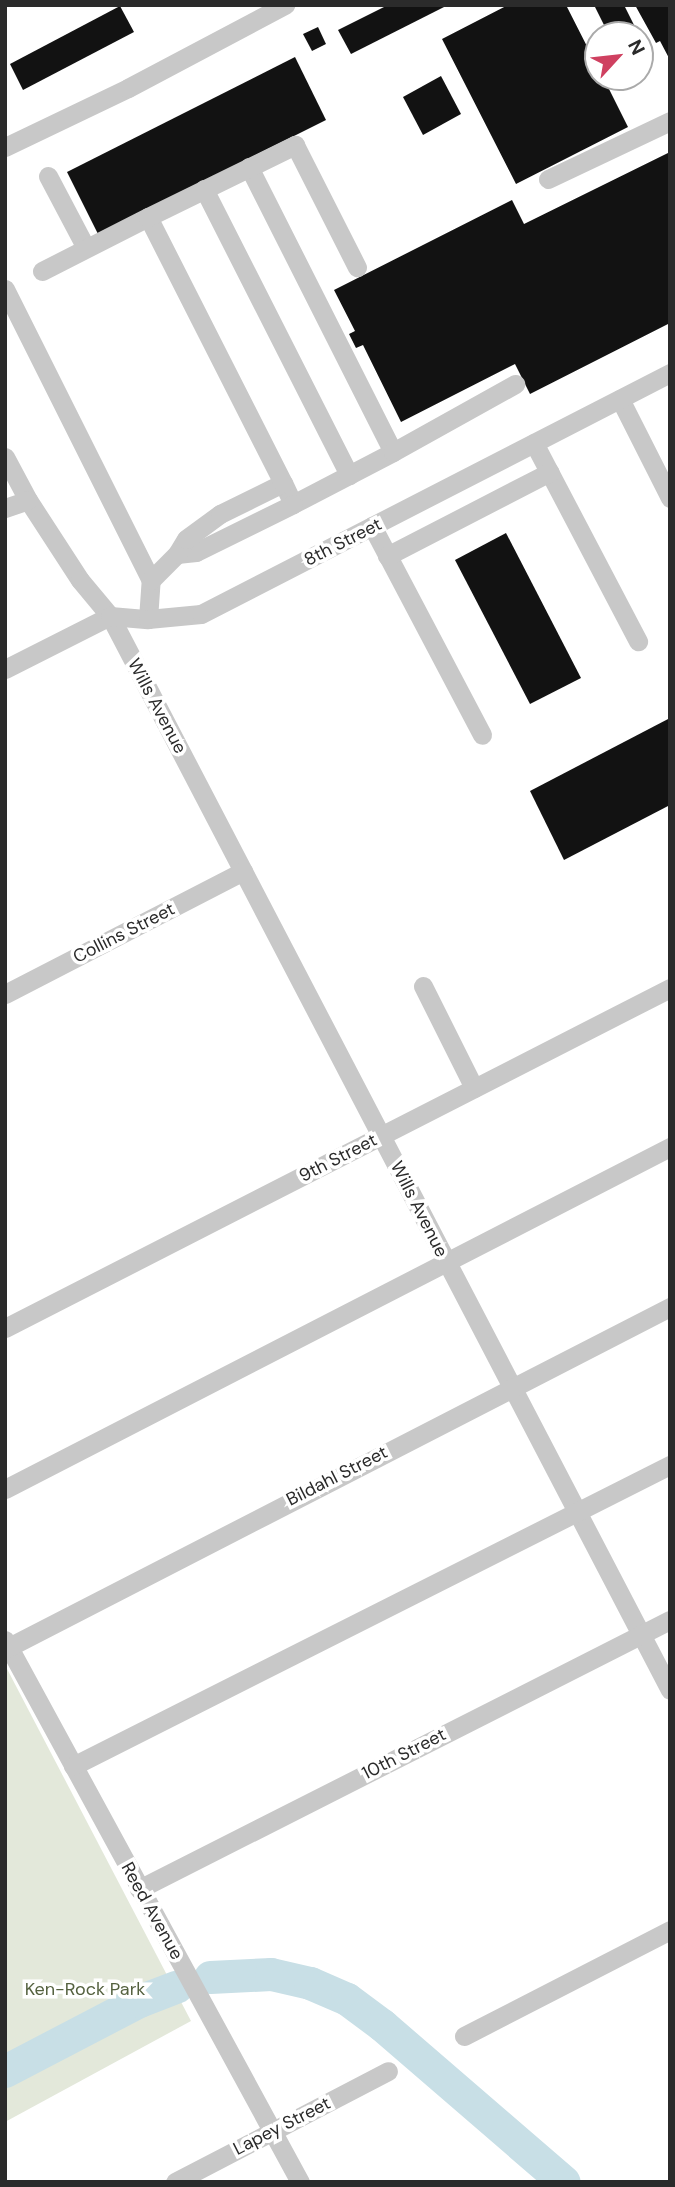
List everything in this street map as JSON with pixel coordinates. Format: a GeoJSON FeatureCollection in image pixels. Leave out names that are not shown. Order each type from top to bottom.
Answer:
{"type":"FeatureCollection","features":[{"type":"Feature","properties":{"kind":"street"},"geometry":{"type":"LineString","coordinates":[[5,147],[128,88],[285,5]]}},
{"type":"Feature","properties":{"kind":"street"},"geometry":{"type":"LineString","coordinates":[[548,179],[670,121]]}},
{"type":"Feature","properties":{"kind":"street"},"geometry":{"type":"LineString","coordinates":[[42,271],[295,145],[357,267]]}},
{"type":"Feature","properties":{"kind":"street"},"geometry":{"type":"LineString","coordinates":[[249,167],[393,452]]}},
{"type":"Feature","properties":{"kind":"street"},"geometry":{"type":"LineString","coordinates":[[48,176],[86,248]]}},
{"type":"Feature","properties":{"kind":"street"},"geometry":{"type":"LineString","coordinates":[[204,189],[349,475]]}},
{"type":"Feature","properties":{"kind":"street"},"geometry":{"type":"LineString","coordinates":[[148,217],[293,503]]}},
{"type":"Feature","properties":{"kind":"street"},"geometry":{"type":"LineString","coordinates":[[5,289],[151,580],[148,619]]}},
{"type":"Feature","properties":{"kind":"street","name":"8th Street"},"geometry":{"type":"LineString","coordinates":[[110,616],[148,619],[201,614],[670,373]]}},
{"type":"Feature","properties":{"kind":"street"},"geometry":{"type":"LineString","coordinates":[[177,554],[196,552],[393,452],[515,384]]}},
{"type":"Feature","properties":{"kind":"street"},"geometry":{"type":"LineString","coordinates":[[620,399],[669,496]]}},
{"type":"Feature","properties":{"kind":"street"},"geometry":{"type":"LineString","coordinates":[[534,443],[638,641]]}},
{"type":"Feature","properties":{"kind":"street","name":"Wills Avenue"},"geometry":{"type":"LineString","coordinates":[[5,457],[28,500],[80,580],[110,616],[670,1690]]}},
{"type":"Feature","properties":{"kind":"street"},"geometry":{"type":"LineString","coordinates":[[387,556],[550,472]]}},
{"type":"Feature","properties":{"kind":"street"},"geometry":{"type":"LineString","coordinates":[[151,580],[177,554],[186,538],[220,514],[283,483]]}},
{"type":"Feature","properties":{"kind":"street"},"geometry":{"type":"LineString","coordinates":[[5,508],[28,500]]}},
{"type":"Feature","properties":{"kind":"street"},"geometry":{"type":"LineString","coordinates":[[372,526],[482,735]]}},
{"type":"Feature","properties":{"kind":"street"},"geometry":{"type":"LineString","coordinates":[[5,669],[110,616]]}},
{"type":"Feature","properties":{"kind":"street","name":"Collins Street"},"geometry":{"type":"LineString","coordinates":[[5,994],[243,871]]}},
{"type":"Feature","properties":{"kind":"street"},"geometry":{"type":"LineString","coordinates":[[423,986],[474,1088]]}},
{"type":"Feature","properties":{"kind":"street","name":"9th Street"},"geometry":{"type":"LineString","coordinates":[[5,1328],[670,988]]}},
{"type":"Feature","properties":{"kind":"street"},"geometry":{"type":"LineString","coordinates":[[5,1489],[670,1147]]}},
{"type":"Feature","properties":{"kind":"street","name":"Bildahl Street"},"geometry":{"type":"LineString","coordinates":[[6,1645],[670,1307]]}},
{"type":"Feature","properties":{"kind":"street"},"geometry":{"type":"LineString","coordinates":[[73,1766],[670,1465]]}},
{"type":"Feature","properties":{"kind":"street","name":"10th Street"},"geometry":{"type":"LineString","coordinates":[[139,1889],[670,1620]]}},
{"type":"Feature","properties":{"kind":"street","name":"Reed Avenue"},"geometry":{"type":"LineString","coordinates":[[6,1645],[300,2182]]}},
{"type":"Feature","properties":{"kind":"street"},"geometry":{"type":"LineString","coordinates":[[464,2036],[670,1930]]}},
{"type":"Feature","properties":{"kind":"street","name":"Lapey Street"},"geometry":{"type":"LineString","coordinates":[[175,2182],[388,2071]]}},
{"type":"Feature","properties":{"kind":"green space","name":"Ken-Rock Park"},"geometry":{"type":"Polygon","coordinates":[[[5,1665],[191,2021],[5,2122],[5,1665]]]}},
{"type":"Feature","properties":{"kind":"building"},"geometry":{"type":"Polygon","coordinates":[[[388,5],[448,5],[351,54],[338,30],[388,5]]]}},
{"type":"Feature","properties":{"kind":"building"},"geometry":{"type":"Polygon","coordinates":[[[508,5],[566,5],[584,40],[584,91],[610,91],[628,127],[516,184],[442,39],[508,5]]]}},
{"type":"Feature","properties":{"kind":"building"},"geometry":{"type":"Polygon","coordinates":[[[594,5],[624,5],[632,21],[602,21],[594,5]]]}},
{"type":"Feature","properties":{"kind":"building"},"geometry":{"type":"Polygon","coordinates":[[[635,5],[670,5],[670,60],[660,41],[656,43],[654,39],[654,21],[644,21],[635,5]]]}},
{"type":"Feature","properties":{"kind":"building"},"geometry":{"type":"Polygon","coordinates":[[[120,6],[134,32],[23,90],[10,64],[120,6]]]}},
{"type":"Feature","properties":{"kind":"building"},"geometry":{"type":"Polygon","coordinates":[[[318,27],[326,44],[312,51],[303,34],[318,27]]]}},
{"type":"Feature","properties":{"kind":"building"},"geometry":{"type":"Polygon","coordinates":[[[295,57],[326,120],[98,234],[67,172],[295,57]]]}},
{"type":"Feature","properties":{"kind":"building"},"geometry":{"type":"Polygon","coordinates":[[[441,76],[461,114],[423,135],[403,97],[441,76]]]}},
{"type":"Feature","properties":{"kind":"building"},"geometry":{"type":"Polygon","coordinates":[[[670,152],[670,323],[530,394],[515,364],[401,422],[363,345],[356,348],[349,334],[355,331],[334,290],[512,200],[524,224],[670,152]]]}},
{"type":"Feature","properties":{"kind":"building"},"geometry":{"type":"Polygon","coordinates":[[[506,533],[581,678],[530,704],[455,560],[506,533]]]}},
{"type":"Feature","properties":{"kind":"building"},"geometry":{"type":"Polygon","coordinates":[[[670,718],[670,805],[564,860],[530,791],[670,718]]]}},
{"type":"Feature","properties":{"kind":"waterway"},"geometry":{"type":"LineString","coordinates":[[210,1977],[271,1974],[310,1983],[347,1999],[382,2025],[564,2182]]}},
{"type":"Feature","properties":{"kind":"waterway"},"geometry":{"type":"LineString","coordinates":[[5,2071],[139,2001],[176,1987]]}}]}
